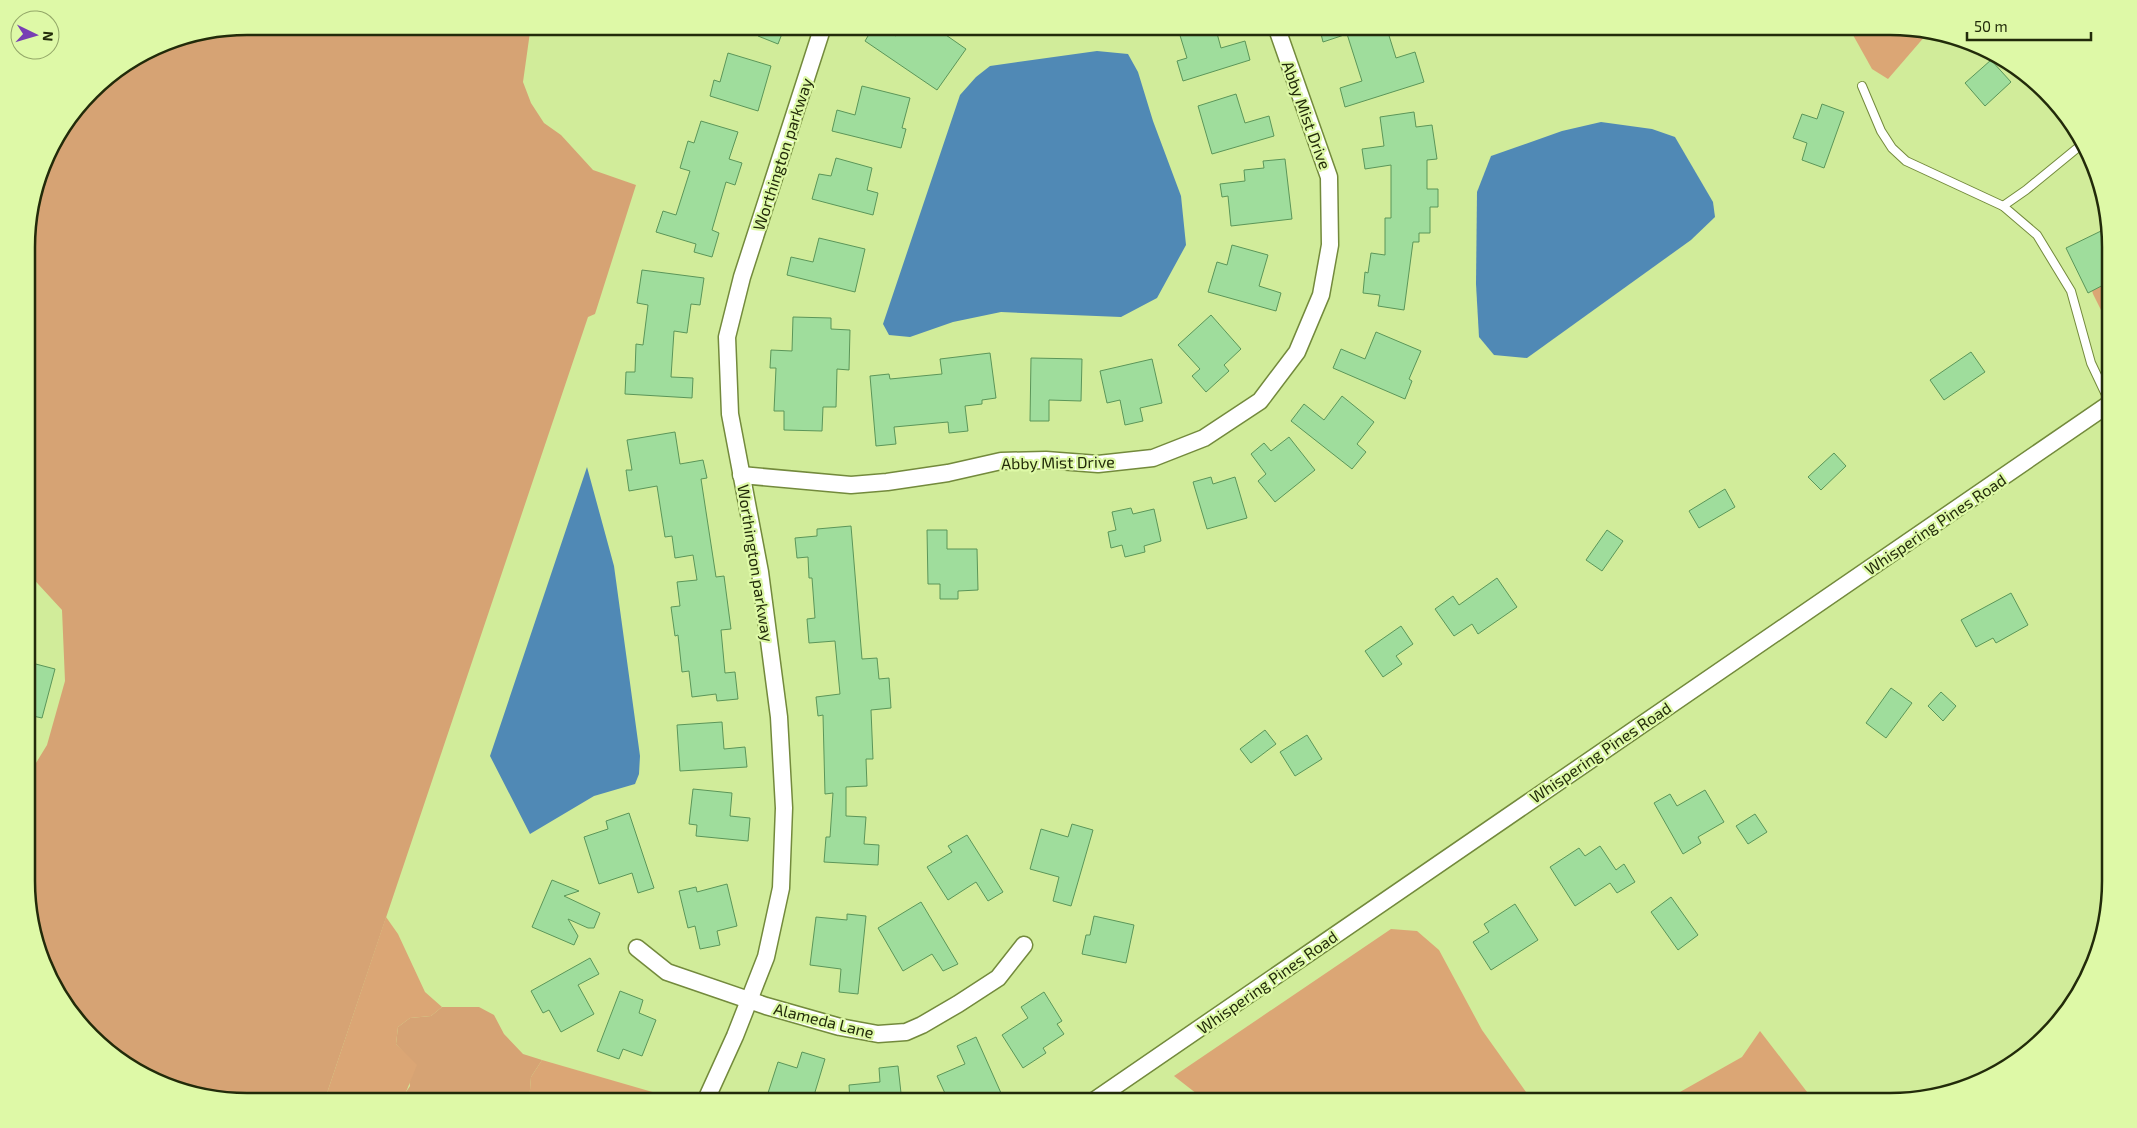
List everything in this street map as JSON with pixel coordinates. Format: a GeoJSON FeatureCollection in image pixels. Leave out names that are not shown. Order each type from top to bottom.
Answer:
{"type":"FeatureCollection","features":[{"type":"Feature","properties":{"kind":"street","name":"Worthington parkway"},"geometry":{"type":"LineString","coordinates":[[710,1093],[766,957],[781,888],[784,808],[779,717],[760,572],[730,414],[727,337],[742,277],[820,35]]}},
{"type":"Feature","properties":{"kind":"street","name":"Abby Mist Drive"},"geometry":{"type":"LineString","coordinates":[[741,475],[851,485],[948,473],[1001,461],[1046,460],[1098,464],[1153,458],[1204,438],[1260,401],[1296,352],[1321,295],[1330,245],[1329,177],[1279,35]]}},
{"type":"Feature","properties":{"kind":"street","name":"Whispering Pines Road"},"geometry":{"type":"LineString","coordinates":[[1105,1093],[2102,408]]}},
{"type":"Feature","properties":{"kind":"street","name":"Alameda Lane"},"geometry":{"type":"LineString","coordinates":[[637,948],[667,972],[749,1000],[840,1027],[878,1034],[906,1032],[922,1026],[998,978],[1024,945]]}},
{"type":"Feature","properties":{"kind":"lane"},"geometry":{"type":"LineString","coordinates":[[1862,86],[1881,131],[1892,148],[1906,161],[2003,206],[2037,235],[2071,291],[2091,363],[2102,387]]}},
{"type":"Feature","properties":{"kind":"lane"},"geometry":{"type":"LineString","coordinates":[[2003,206],[2026,190],[2077,148]]}},
{"type":"Feature","properties":{"kind":"shaded area"},"geometry":{"type":"Polygon","coordinates":[[[233,35],[530,35],[523,82],[531,103],[544,123],[561,135],[593,170],[636,185],[595,314],[588,317],[327,1093],[233,1093],[192,1086],[166,1077],[141,1065],[107,1040],[88,1021],[63,987],[51,962],[42,936],[35,895],[35,765],[47,745],[65,681],[62,610],[35,581],[35,233],[39,205],[46,179],[63,141],[79,118],[107,88],[141,63],[179,46],[205,39],[233,35]]]}},
{"type":"Feature","properties":{"kind":"shaded area"},"geometry":{"type":"Polygon","coordinates":[[[1853,35],[1904,35],[1924,38],[1888,79],[1872,69],[1853,35]]]}},
{"type":"Feature","properties":{"kind":"shaded area"},"geometry":{"type":"Polygon","coordinates":[[[2102,238],[2102,312],[2093,294],[2081,253],[2102,238]]]}},
{"type":"Feature","properties":{"kind":"shaded area"},"geometry":{"type":"Polygon","coordinates":[[[386,917],[398,934],[425,992],[442,1007],[431,1016],[410,1018],[398,1027],[396,1044],[417,1065],[406,1093],[327,1093],[386,917]]]}},
{"type":"Feature","properties":{"kind":"shaded area"},"geometry":{"type":"Polygon","coordinates":[[[1391,929],[1417,931],[1439,950],[1482,1030],[1527,1093],[1196,1093],[1174,1076],[1391,929]]]}},
{"type":"Feature","properties":{"kind":"shaded area"},"geometry":{"type":"Polygon","coordinates":[[[442,1007],[479,1007],[494,1015],[504,1034],[523,1054],[542,1060],[531,1077],[530,1093],[405,1093],[410,1086],[405,1054],[396,1044],[398,1027],[410,1018],[431,1016],[442,1007]]]}},
{"type":"Feature","properties":{"kind":"shaded area"},"geometry":{"type":"Polygon","coordinates":[[[1760,1031],[1808,1093],[1678,1093],[1742,1057],[1760,1031]]]}},
{"type":"Feature","properties":{"kind":"shaded area"},"geometry":{"type":"Polygon","coordinates":[[[542,1060],[656,1093],[530,1093],[531,1077],[542,1060]]]}},
{"type":"Feature","properties":{"kind":"water"},"geometry":{"type":"Polygon","coordinates":[[[1097,51],[1128,54],[1138,72],[1153,121],[1181,196],[1186,245],[1157,298],[1121,317],[1001,312],[953,322],[910,337],[889,335],[883,324],[960,95],[976,77],[990,66],[1097,51]]]}},
{"type":"Feature","properties":{"kind":"water"},"geometry":{"type":"Polygon","coordinates":[[[1601,122],[1652,129],[1675,137],[1713,202],[1715,217],[1691,240],[1527,358],[1494,355],[1479,337],[1476,284],[1477,192],[1491,156],[1562,131],[1601,122]]]}},
{"type":"Feature","properties":{"kind":"water"},"geometry":{"type":"Polygon","coordinates":[[[587,467],[614,566],[640,756],[639,774],[635,784],[594,796],[530,834],[490,756],[587,467]]]}},
{"type":"Feature","properties":{"kind":"building"},"geometry":{"type":"Polygon","coordinates":[[[758,35],[782,35],[778,44],[758,35]]]}},
{"type":"Feature","properties":{"kind":"building"},"geometry":{"type":"Polygon","coordinates":[[[869,35],[946,35],[966,49],[937,90],[865,41],[869,35]]]}},
{"type":"Feature","properties":{"kind":"building"},"geometry":{"type":"Polygon","coordinates":[[[1180,35],[1217,35],[1221,48],[1245,41],[1250,60],[1183,81],[1177,61],[1187,58],[1180,35]]]}},
{"type":"Feature","properties":{"kind":"building"},"geometry":{"type":"Polygon","coordinates":[[[1321,35],[1344,35],[1323,42],[1321,35]]]}},
{"type":"Feature","properties":{"kind":"building"},"geometry":{"type":"Polygon","coordinates":[[[1347,35],[1389,35],[1396,58],[1415,52],[1424,82],[1345,107],[1340,88],[1362,81],[1347,35]]]}},
{"type":"Feature","properties":{"kind":"building"},"geometry":{"type":"Polygon","coordinates":[[[728,53],[771,66],[758,111],[710,96],[714,80],[720,82],[728,53]]]}},
{"type":"Feature","properties":{"kind":"building"},"geometry":{"type":"Polygon","coordinates":[[[1991,60],[2011,82],[1985,106],[1965,83],[1991,60]]]}},
{"type":"Feature","properties":{"kind":"building"},"geometry":{"type":"Polygon","coordinates":[[[862,86],[910,98],[902,128],[906,129],[901,148],[832,131],[837,110],[855,115],[862,86]]]}},
{"type":"Feature","properties":{"kind":"building"},"geometry":{"type":"Polygon","coordinates":[[[1236,94],[1245,123],[1269,116],[1274,136],[1212,154],[1198,106],[1236,94]]]}},
{"type":"Feature","properties":{"kind":"building"},"geometry":{"type":"Polygon","coordinates":[[[1822,104],[1844,112],[1824,168],[1802,160],[1807,143],[1793,138],[1802,114],[1817,119],[1822,104]]]}},
{"type":"Feature","properties":{"kind":"building"},"geometry":{"type":"Polygon","coordinates":[[[1414,112],[1416,127],[1432,125],[1437,159],[1427,160],[1427,189],[1438,189],[1438,207],[1430,207],[1430,233],[1419,233],[1419,242],[1413,242],[1404,310],[1378,306],[1380,295],[1363,293],[1365,272],[1368,273],[1371,253],[1385,255],[1385,218],[1391,218],[1391,165],[1365,169],[1362,149],[1384,146],[1380,117],[1414,112]]]}},
{"type":"Feature","properties":{"kind":"building"},"geometry":{"type":"Polygon","coordinates":[[[701,121],[738,132],[729,159],[742,163],[735,185],[726,182],[712,230],[719,233],[712,257],[694,252],[696,244],[656,232],[663,211],[676,215],[690,171],[680,168],[688,141],[694,143],[701,121]]]}},
{"type":"Feature","properties":{"kind":"building"},"geometry":{"type":"Polygon","coordinates":[[[836,158],[872,168],[867,190],[878,193],[873,215],[812,199],[819,174],[831,176],[836,158]]]}},
{"type":"Feature","properties":{"kind":"building"},"geometry":{"type":"Polygon","coordinates":[[[1285,159],[1292,219],[1231,226],[1228,196],[1222,197],[1220,184],[1245,181],[1244,170],[1264,168],[1263,161],[1285,159]]]}},
{"type":"Feature","properties":{"kind":"building"},"geometry":{"type":"Polygon","coordinates":[[[2101,231],[2102,286],[2088,293],[2066,248],[2101,231]]]}},
{"type":"Feature","properties":{"kind":"building"},"geometry":{"type":"Polygon","coordinates":[[[819,238],[865,249],[855,292],[787,275],[791,257],[813,262],[819,238]]]}},
{"type":"Feature","properties":{"kind":"building"},"geometry":{"type":"Polygon","coordinates":[[[1232,245],[1268,255],[1259,286],[1281,293],[1276,311],[1208,292],[1217,262],[1227,265],[1232,245]]]}},
{"type":"Feature","properties":{"kind":"building"},"geometry":{"type":"Polygon","coordinates":[[[642,270],[704,278],[700,305],[691,304],[687,333],[674,331],[671,377],[693,378],[692,398],[625,394],[626,372],[635,372],[636,344],[643,345],[648,305],[637,303],[642,270]]]}},
{"type":"Feature","properties":{"kind":"building"},"geometry":{"type":"Polygon","coordinates":[[[1211,315],[1241,349],[1224,365],[1229,371],[1206,392],[1192,376],[1200,369],[1178,345],[1211,315]]]}},
{"type":"Feature","properties":{"kind":"building"},"geometry":{"type":"Polygon","coordinates":[[[793,317],[831,318],[831,329],[850,330],[849,370],[837,369],[836,407],[823,407],[822,431],[784,430],[784,411],[774,411],[776,368],[770,368],[771,350],[792,351],[793,317]]]}},
{"type":"Feature","properties":{"kind":"building"},"geometry":{"type":"Polygon","coordinates":[[[1376,332],[1421,351],[1409,379],[1412,381],[1405,399],[1333,368],[1341,349],[1365,359],[1376,332]]]}},
{"type":"Feature","properties":{"kind":"building"},"geometry":{"type":"Polygon","coordinates":[[[1971,352],[1985,372],[1944,400],[1930,380],[1971,352]]]}},
{"type":"Feature","properties":{"kind":"building"},"geometry":{"type":"Polygon","coordinates":[[[990,353],[996,398],[982,400],[982,404],[965,406],[968,431],[949,433],[948,422],[894,427],[896,444],[876,446],[870,376],[889,374],[890,379],[942,374],[940,359],[990,353]]]}},
{"type":"Feature","properties":{"kind":"building"},"geometry":{"type":"Polygon","coordinates":[[[1031,358],[1082,359],[1081,401],[1049,400],[1049,421],[1030,421],[1031,358]]]}},
{"type":"Feature","properties":{"kind":"building"},"geometry":{"type":"Polygon","coordinates":[[[1152,359],[1162,403],[1140,408],[1143,421],[1125,425],[1120,400],[1107,403],[1100,371],[1152,359]]]}},
{"type":"Feature","properties":{"kind":"building"},"geometry":{"type":"Polygon","coordinates":[[[1342,396],[1374,422],[1357,444],[1366,452],[1352,469],[1291,421],[1304,404],[1324,420],[1342,396]]]}},
{"type":"Feature","properties":{"kind":"building"},"geometry":{"type":"Polygon","coordinates":[[[675,432],[680,464],[703,460],[707,478],[701,479],[716,577],[724,576],[731,629],[721,630],[725,673],[735,672],[738,699],[717,701],[716,694],[692,697],[689,671],[682,672],[678,635],[675,636],[671,607],[680,606],[677,582],[697,580],[693,555],[675,558],[672,536],[665,537],[657,486],[629,491],[626,470],[632,470],[627,440],[675,432]]]}},
{"type":"Feature","properties":{"kind":"building"},"geometry":{"type":"Polygon","coordinates":[[[1289,437],[1315,470],[1275,502],[1258,481],[1266,474],[1251,454],[1264,443],[1271,451],[1289,437]]]}},
{"type":"Feature","properties":{"kind":"building"},"geometry":{"type":"Polygon","coordinates":[[[1834,453],[1846,466],[1821,490],[1808,477],[1834,453]]]}},
{"type":"Feature","properties":{"kind":"building"},"geometry":{"type":"Polygon","coordinates":[[[1211,477],[1213,484],[1235,477],[1247,518],[1207,529],[1193,482],[1211,477]]]}},
{"type":"Feature","properties":{"kind":"building"},"geometry":{"type":"Polygon","coordinates":[[[1725,489],[1735,507],[1699,528],[1689,511],[1725,489]]]}},
{"type":"Feature","properties":{"kind":"building"},"geometry":{"type":"Polygon","coordinates":[[[1131,508],[1133,514],[1154,509],[1161,541],[1144,546],[1145,552],[1125,557],[1122,545],[1111,548],[1108,532],[1116,530],[1112,512],[1131,508]]]}},
{"type":"Feature","properties":{"kind":"building"},"geometry":{"type":"Polygon","coordinates":[[[851,526],[862,659],[877,658],[879,679],[889,678],[891,708],[871,710],[873,759],[866,759],[867,786],[846,787],[846,816],[866,817],[864,844],[879,845],[878,865],[824,862],[826,837],[830,837],[833,793],[825,794],[823,715],[818,716],[816,697],[840,694],[835,641],[809,643],[807,619],[815,618],[812,578],[809,578],[808,557],[797,558],[795,538],[817,536],[817,529],[851,526]]]}},
{"type":"Feature","properties":{"kind":"building"},"geometry":{"type":"Polygon","coordinates":[[[927,530],[947,530],[947,549],[977,549],[978,590],[958,591],[958,599],[940,599],[940,584],[928,584],[927,530]]]}},
{"type":"Feature","properties":{"kind":"building"},"geometry":{"type":"Polygon","coordinates":[[[1607,530],[1623,541],[1602,571],[1586,560],[1607,530]]]}},
{"type":"Feature","properties":{"kind":"building"},"geometry":{"type":"Polygon","coordinates":[[[1497,578],[1517,607],[1478,634],[1472,624],[1454,636],[1435,609],[1453,596],[1459,605],[1497,578]]]}},
{"type":"Feature","properties":{"kind":"building"},"geometry":{"type":"Polygon","coordinates":[[[2011,593],[2028,625],[1996,643],[1993,638],[1976,647],[1961,620],[2011,593]]]}},
{"type":"Feature","properties":{"kind":"building"},"geometry":{"type":"Polygon","coordinates":[[[1401,626],[1413,644],[1396,656],[1402,664],[1383,677],[1365,651],[1401,626]]]}},
{"type":"Feature","properties":{"kind":"building"},"geometry":{"type":"Polygon","coordinates":[[[35,664],[55,669],[42,718],[35,716],[35,664]]]}},
{"type":"Feature","properties":{"kind":"building"},"geometry":{"type":"Polygon","coordinates":[[[1891,688],[1912,703],[1886,738],[1866,723],[1891,688]]]}},
{"type":"Feature","properties":{"kind":"building"},"geometry":{"type":"Polygon","coordinates":[[[1941,692],[1956,706],[1943,721],[1928,706],[1941,692]]]}},
{"type":"Feature","properties":{"kind":"building"},"geometry":{"type":"Polygon","coordinates":[[[722,722],[724,749],[745,747],[747,767],[680,771],[677,725],[722,722]]]}},
{"type":"Feature","properties":{"kind":"building"},"geometry":{"type":"Polygon","coordinates":[[[1265,730],[1276,744],[1251,763],[1240,749],[1265,730]]]}},
{"type":"Feature","properties":{"kind":"building"},"geometry":{"type":"Polygon","coordinates":[[[1307,735],[1322,759],[1295,776],[1280,752],[1307,735]]]}},
{"type":"Feature","properties":{"kind":"building"},"geometry":{"type":"Polygon","coordinates":[[[693,789],[732,793],[730,816],[750,818],[748,841],[696,836],[697,825],[689,824],[693,789]]]}},
{"type":"Feature","properties":{"kind":"building"},"geometry":{"type":"Polygon","coordinates":[[[1705,790],[1724,822],[1698,837],[1701,843],[1683,854],[1654,803],[1670,794],[1677,806],[1705,790]]]}},
{"type":"Feature","properties":{"kind":"building"},"geometry":{"type":"Polygon","coordinates":[[[629,813],[654,888],[638,893],[632,873],[599,884],[584,837],[608,829],[606,821],[629,813]]]}},
{"type":"Feature","properties":{"kind":"building"},"geometry":{"type":"Polygon","coordinates":[[[1755,814],[1767,832],[1748,844],[1736,826],[1755,814]]]}},
{"type":"Feature","properties":{"kind":"building"},"geometry":{"type":"Polygon","coordinates":[[[1072,824],[1093,830],[1071,906],[1053,901],[1059,877],[1030,869],[1041,829],[1068,837],[1072,824]]]}},
{"type":"Feature","properties":{"kind":"building"},"geometry":{"type":"Polygon","coordinates":[[[967,835],[1003,892],[988,901],[976,882],[948,900],[927,867],[952,852],[948,846],[967,835]]]}},
{"type":"Feature","properties":{"kind":"building"},"geometry":{"type":"Polygon","coordinates":[[[1600,846],[1616,870],[1624,864],[1635,882],[1617,893],[1610,883],[1575,906],[1550,867],[1579,848],[1585,856],[1600,846]]]}},
{"type":"Feature","properties":{"kind":"building"},"geometry":{"type":"Polygon","coordinates":[[[552,880],[579,891],[564,896],[600,913],[594,928],[588,928],[568,919],[578,936],[574,945],[532,927],[552,880]]]}},
{"type":"Feature","properties":{"kind":"building"},"geometry":{"type":"Polygon","coordinates":[[[727,884],[737,926],[717,931],[720,945],[700,949],[695,926],[688,928],[679,891],[696,887],[697,892],[727,884]]]}},
{"type":"Feature","properties":{"kind":"building"},"geometry":{"type":"Polygon","coordinates":[[[1671,897],[1698,935],[1678,950],[1651,912],[1671,897]]]}},
{"type":"Feature","properties":{"kind":"building"},"geometry":{"type":"Polygon","coordinates":[[[921,902],[958,964],[943,971],[932,954],[903,971],[878,928],[921,902]]]}},
{"type":"Feature","properties":{"kind":"building"},"geometry":{"type":"Polygon","coordinates":[[[1515,904],[1538,940],[1491,970],[1473,942],[1489,932],[1484,924],[1515,904]]]}},
{"type":"Feature","properties":{"kind":"building"},"geometry":{"type":"Polygon","coordinates":[[[847,914],[866,916],[858,994],[839,992],[841,969],[810,965],[816,917],[847,920],[847,914]]]}},
{"type":"Feature","properties":{"kind":"building"},"geometry":{"type":"Polygon","coordinates":[[[1094,916],[1134,925],[1126,963],[1082,954],[1086,935],[1090,935],[1094,916]]]}},
{"type":"Feature","properties":{"kind":"building"},"geometry":{"type":"Polygon","coordinates":[[[590,958],[599,974],[578,985],[594,1014],[561,1032],[549,1010],[543,1013],[531,991],[590,958]]]}},
{"type":"Feature","properties":{"kind":"building"},"geometry":{"type":"Polygon","coordinates":[[[620,991],[643,1000],[639,1013],[656,1020],[642,1056],[623,1049],[619,1059],[597,1051],[620,991]]]}},
{"type":"Feature","properties":{"kind":"building"},"geometry":{"type":"Polygon","coordinates":[[[1044,992],[1062,1021],[1057,1024],[1064,1034],[1043,1048],[1046,1053],[1023,1068],[1002,1035],[1028,1018],[1021,1007],[1044,992]]]}},
{"type":"Feature","properties":{"kind":"building"},"geometry":{"type":"Polygon","coordinates":[[[976,1037],[1001,1093],[945,1093],[937,1076],[965,1064],[957,1046],[976,1037]]]}},
{"type":"Feature","properties":{"kind":"building"},"geometry":{"type":"Polygon","coordinates":[[[802,1052],[825,1059],[815,1093],[768,1093],[778,1062],[797,1068],[802,1052]]]}},
{"type":"Feature","properties":{"kind":"building"},"geometry":{"type":"Polygon","coordinates":[[[898,1066],[901,1093],[849,1093],[849,1085],[880,1082],[879,1068],[898,1066]]]}}]}
